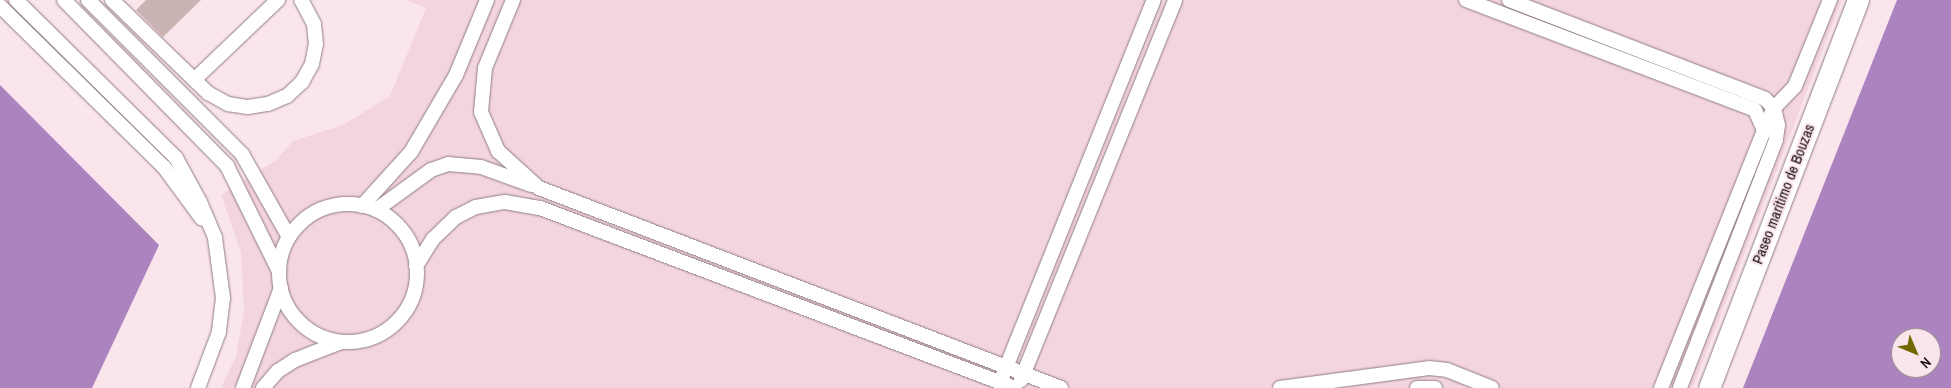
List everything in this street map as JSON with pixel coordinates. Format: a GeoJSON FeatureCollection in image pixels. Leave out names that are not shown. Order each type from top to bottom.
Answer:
{"type":"FeatureCollection","features":[{"type":"Feature","properties":{"kind":"street","name":"Paseo marítimo de Bouzas"},"geometry":{"type":"LineString","coordinates":[[1709,388],[1858,0]]}},
{"type":"Feature","properties":{"kind":"lane"},"geometry":{"type":"LineString","coordinates":[[16,0],[176,158],[200,202],[215,238],[223,298],[218,332],[198,388]]}},
{"type":"Feature","properties":{"kind":"lane"},"geometry":{"type":"LineString","coordinates":[[64,0],[227,166],[279,270],[281,288],[296,318],[309,330],[342,342]]}},
{"type":"Feature","properties":{"kind":"lane"},"geometry":{"type":"LineString","coordinates":[[88,0],[242,154],[289,238]]}},
{"type":"Feature","properties":{"kind":"lane"},"geometry":{"type":"LineString","coordinates":[[112,0],[208,93],[228,104],[242,106],[268,104],[287,96],[302,82],[312,64],[316,44],[314,24],[301,0]]}},
{"type":"Feature","properties":{"kind":"lane"},"geometry":{"type":"LineString","coordinates":[[195,79],[278,0]]}},
{"type":"Feature","properties":{"kind":"lane"},"geometry":{"type":"LineString","coordinates":[[362,206],[411,152],[456,75],[487,0]]}},
{"type":"Feature","properties":{"kind":"lane"},"geometry":{"type":"LineString","coordinates":[[513,0],[485,68],[481,112],[498,151],[539,188]]}},
{"type":"Feature","properties":{"kind":"lane"},"geometry":{"type":"LineString","coordinates":[[1000,382],[1154,0]]}},
{"type":"Feature","properties":{"kind":"lane"},"geometry":{"type":"LineString","coordinates":[[416,266],[434,239],[456,217],[476,206],[505,202],[540,208],[1016,388],[1024,374],[1175,0]]}},
{"type":"Feature","properties":{"kind":"lane"},"geometry":{"type":"LineString","coordinates":[[1466,0],[1755,110],[1764,130]]}},
{"type":"Feature","properties":{"kind":"lane"},"geometry":{"type":"LineString","coordinates":[[1508,0],[1765,99],[1774,108],[1778,125],[1776,140],[1680,388]]}},
{"type":"Feature","properties":{"kind":"lane"},"geometry":{"type":"LineString","coordinates":[[1661,388],[1764,130],[1774,108],[1795,86],[1830,0]]}},
{"type":"Feature","properties":{"kind":"lane"},"geometry":{"type":"LineString","coordinates":[[0,6],[164,167],[215,238]]}},
{"type":"Feature","properties":{"kind":"lane"},"geometry":{"type":"LineString","coordinates":[[376,210],[431,170],[448,164],[481,167],[1061,388]]}},
{"type":"Feature","properties":{"kind":"lane"},"geometry":{"type":"LineString","coordinates":[[263,388],[278,371],[295,360],[342,342],[376,336],[403,315],[412,300],[416,266],[407,237],[389,217],[376,210],[362,206],[330,207],[314,213],[289,238],[279,270]]}},
{"type":"Feature","properties":{"kind":"lane"},"geometry":{"type":"LineString","coordinates":[[243,388],[281,288]]}},
{"type":"Feature","properties":{"kind":"lane"},"geometry":{"type":"LineString","coordinates":[[1280,388],[1429,368],[1447,370],[1492,388]]}},
{"type":"Feature","properties":{"kind":"lane"},"geometry":{"type":"LineString","coordinates":[[1418,388],[1435,388]]}},
{"type":"Feature","properties":{"kind":"shaded area"},"geometry":{"type":"Polygon","coordinates":[[[407,0],[1842,0],[1693,388],[221,388],[236,356],[244,311],[241,252],[221,195],[276,160],[293,141],[343,125],[390,96],[426,8],[407,0]]]}},
{"type":"Feature","properties":{"kind":"shaded area"},"geometry":{"type":"Polygon","coordinates":[[[1897,0],[1951,0],[1951,388],[1743,388],[1897,0]]]}},
{"type":"Feature","properties":{"kind":"shaded area"},"geometry":{"type":"Polygon","coordinates":[[[0,85],[159,245],[92,388],[0,388],[0,85]]]}},
{"type":"Feature","properties":{"kind":"building"},"geometry":{"type":"Polygon","coordinates":[[[146,0],[201,0],[163,37],[136,10],[146,0]]]}}]}
